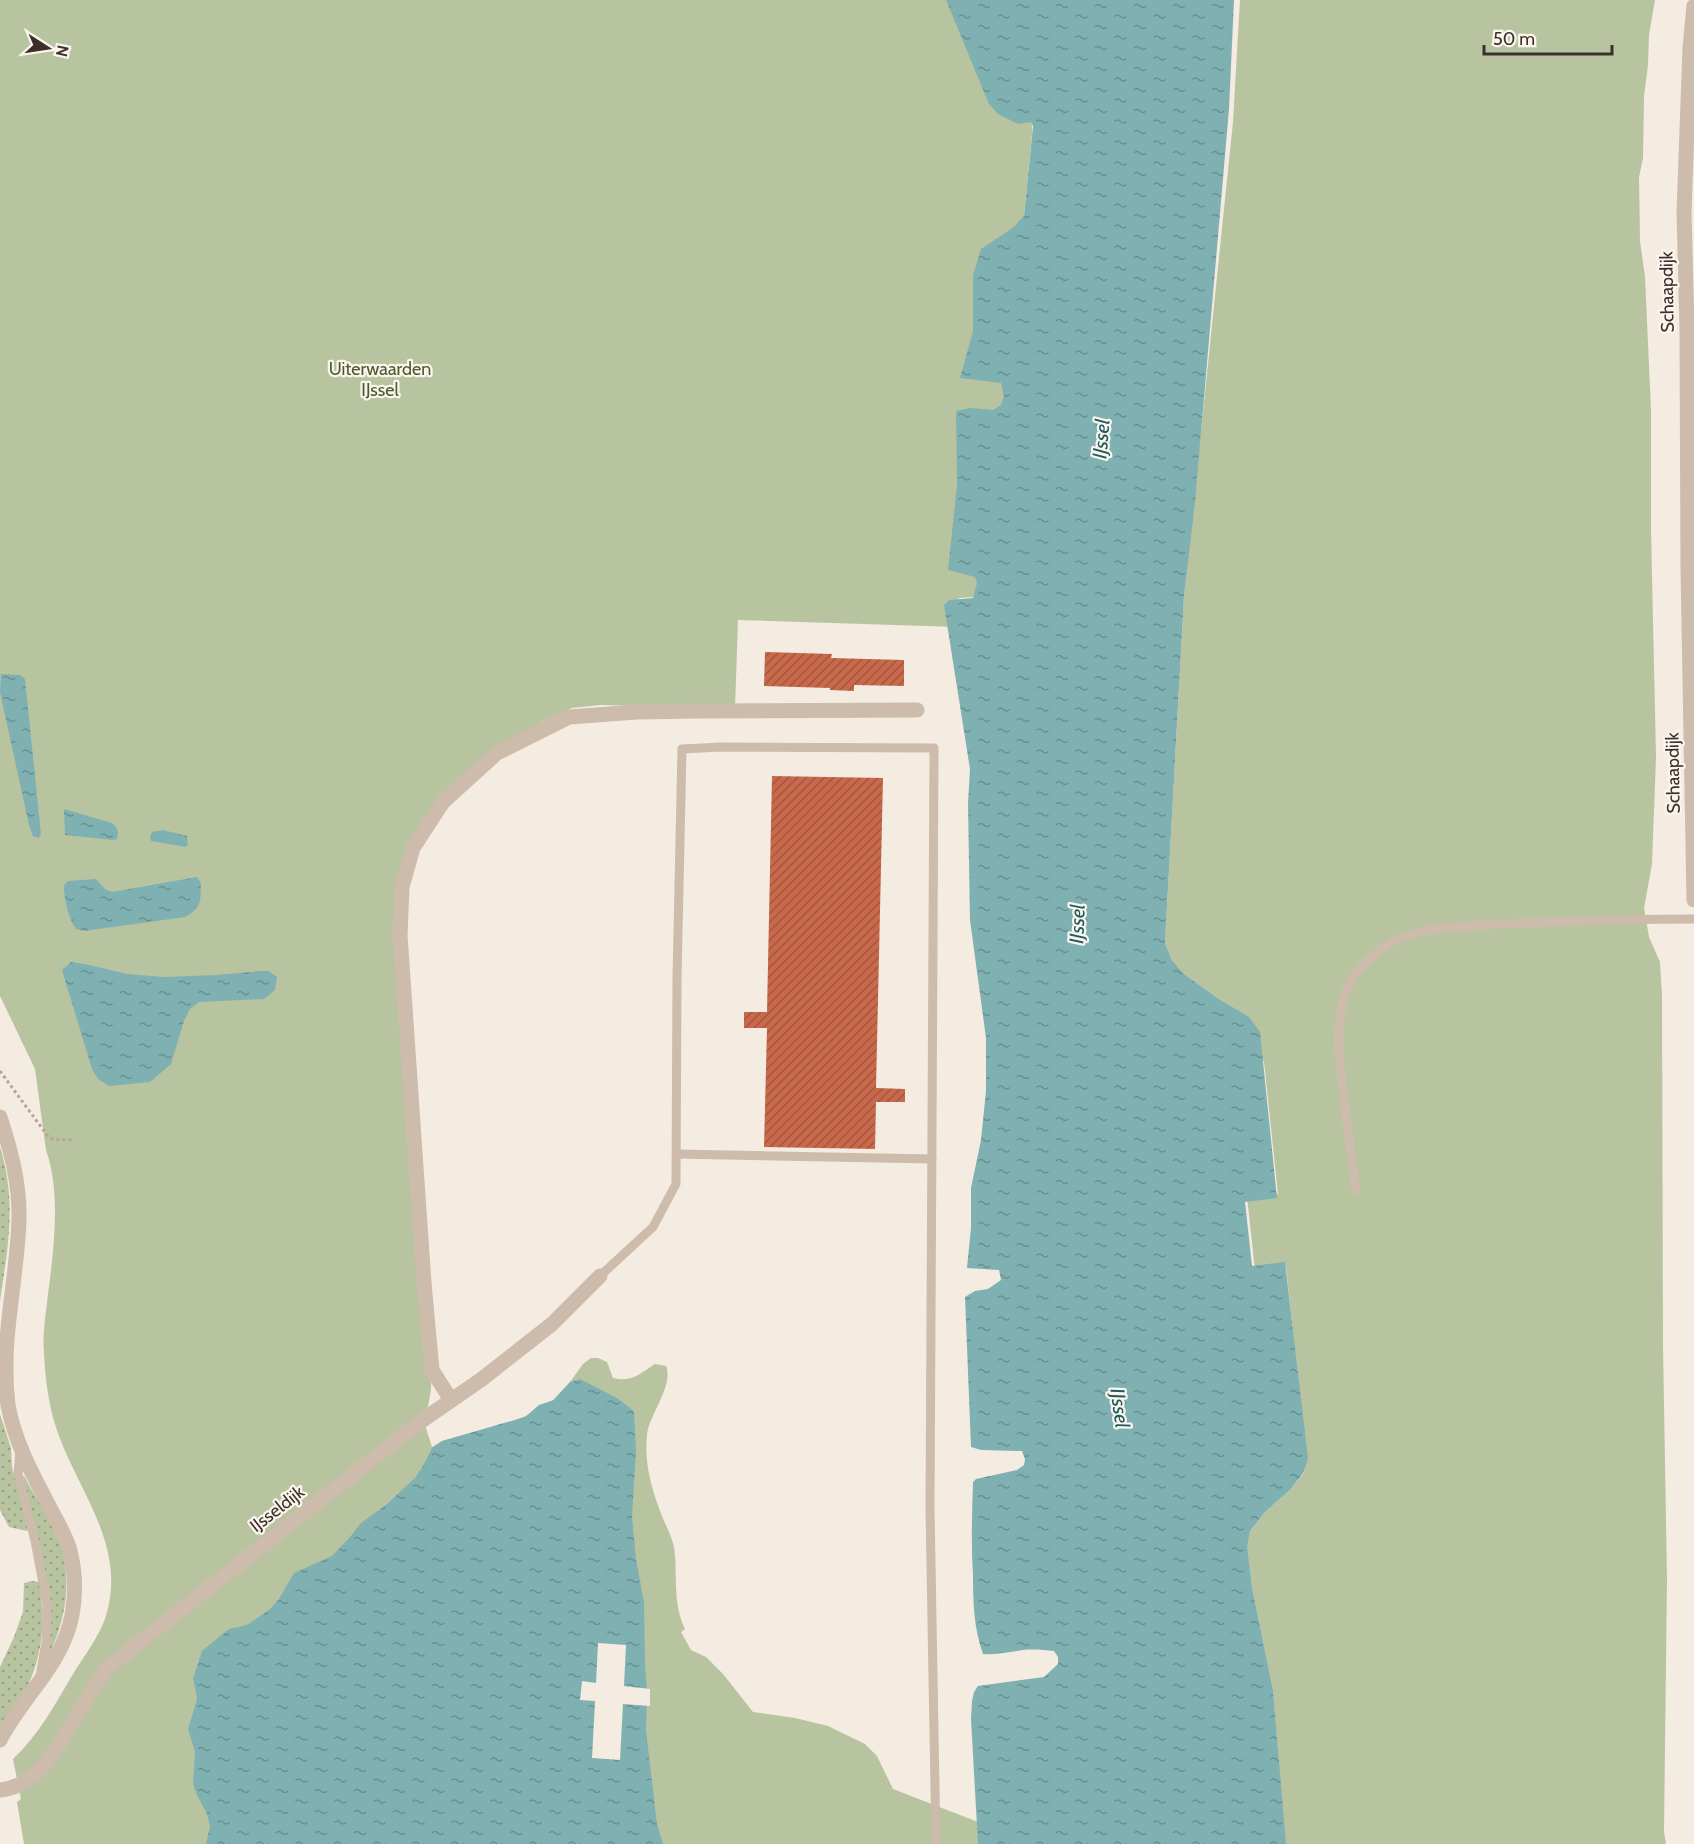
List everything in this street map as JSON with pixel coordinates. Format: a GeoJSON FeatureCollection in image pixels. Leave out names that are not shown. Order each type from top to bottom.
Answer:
{"type":"FeatureCollection","features":[{"type":"Feature","properties":{"kind":"street","name":"Schaapdijk"},"geometry":{"type":"LineString","coordinates":[[1694,6],[1690,48],[1684,212],[1688,329],[1694,900]]}},
{"type":"Feature","properties":{"kind":"street"},"geometry":{"type":"LineString","coordinates":[[451,1400],[432,1370],[400,935],[402,887],[413,848],[443,802],[497,753],[569,717],[637,712],[917,710]]}},
{"type":"Feature","properties":{"kind":"street"},"geometry":{"type":"LineString","coordinates":[[0,1117],[16,1173],[19,1200],[19,1221],[4,1336],[4,1383],[20,1449],[69,1547],[74,1590],[72,1615],[65,1639],[56,1658],[0,1740]]}},
{"type":"Feature","properties":{"kind":"street","name":"IJsseldijk"},"geometry":{"type":"LineString","coordinates":[[0,1790],[10,1789],[25,1782],[51,1756],[108,1667],[420,1422],[482,1379],[552,1324],[600,1276]]}},
{"type":"Feature","properties":{"kind":"lane"},"geometry":{"type":"LineString","coordinates":[[600,1276],[653,1227],[676,1184],[677,978],[682,749],[721,747],[934,748],[930,1508],[936,1844]]}},
{"type":"Feature","properties":{"kind":"lane"},"geometry":{"type":"LineString","coordinates":[[1356,1190],[1341,1073],[1338,1030],[1349,983],[1366,962],[1386,946],[1407,935],[1476,925],[1618,919],[1694,919]]}},
{"type":"Feature","properties":{"kind":"lane"},"geometry":{"type":"LineString","coordinates":[[677,1154],[932,1159]]}},
{"type":"Feature","properties":{"kind":"lane"},"geometry":{"type":"LineString","coordinates":[[20,1449],[18,1474],[35,1541],[47,1604],[46,1642],[40,1681]]}},
{"type":"Feature","properties":{"kind":"path"},"geometry":{"type":"LineString","coordinates":[[0,1071],[47,1135],[53,1139],[74,1140]]}},
{"type":"Feature","properties":{"kind":"green space","name":"Uiterwaarden IJssel"},"geometry":{"type":"Polygon","coordinates":[[[0,0],[1034,0],[1032,134],[1006,399],[977,588],[973,597],[959,598],[954,603],[957,627],[738,620],[735,708],[600,705],[572,708],[542,722],[494,750],[451,787],[400,876],[431,1374],[428,1407],[421,1413],[432,1447],[442,1441],[507,1423],[539,1411],[551,1402],[583,1364],[591,1358],[607,1362],[613,1378],[619,1379],[636,1376],[655,1364],[666,1366],[667,1382],[649,1427],[646,1446],[655,1496],[674,1547],[678,1609],[685,1629],[681,1632],[691,1650],[706,1657],[723,1674],[753,1712],[795,1718],[828,1726],[865,1744],[877,1756],[893,1789],[1035,1844],[24,1844],[17,1802],[21,1799],[13,1759],[46,1719],[95,1640],[105,1619],[111,1592],[110,1566],[105,1541],[63,1445],[48,1396],[44,1324],[55,1221],[51,1166],[46,1150],[35,1069],[0,996],[0,0]]]}},
{"type":"Feature","properties":{"kind":"green space"},"geometry":{"type":"Polygon","coordinates":[[[1240,0],[1655,0],[1649,35],[1644,96],[1643,158],[1639,177],[1640,241],[1645,277],[1651,410],[1656,757],[1652,864],[1644,908],[1649,937],[1660,962],[1662,996],[1663,1345],[1667,1579],[1664,1832],[1666,1844],[1285,1844],[1273,1690],[1246,1547],[1250,1531],[1265,1512],[1291,1489],[1304,1473],[1307,1458],[1286,1267],[1255,1270],[1247,1197],[1278,1194],[1264,1062],[1222,1001],[1184,974],[1172,960],[1165,943],[1184,596],[1233,122],[1240,0]]]}},
{"type":"Feature","properties":{"kind":"green space"},"geometry":{"type":"Polygon","coordinates":[[[0,1147],[10,1205],[8,1243],[0,1301],[0,1147]]]}},
{"type":"Feature","properties":{"kind":"green space"},"geometry":{"type":"Polygon","coordinates":[[[0,1414],[11,1448],[12,1467],[27,1531],[9,1527],[0,1510],[0,1414]]]}},
{"type":"Feature","properties":{"kind":"green space"},"geometry":{"type":"Polygon","coordinates":[[[24,1476],[59,1540],[66,1570],[62,1617],[53,1647],[46,1660],[49,1595],[38,1538],[22,1478],[24,1476]]]}},
{"type":"Feature","properties":{"kind":"green space"},"geometry":{"type":"Polygon","coordinates":[[[39,1582],[41,1595],[40,1649],[27,1688],[0,1726],[0,1667],[23,1612],[24,1583],[39,1582]]]}},
{"type":"Feature","properties":{"kind":"water","name":"IJssel"},"geometry":{"type":"Polygon","coordinates":[[[946,0],[1234,0],[1229,109],[1195,502],[1184,596],[1165,943],[1172,960],[1184,974],[1249,1017],[1260,1032],[1277,1198],[1245,1202],[1252,1266],[1285,1262],[1308,1458],[1304,1472],[1291,1489],[1265,1512],[1250,1531],[1247,1547],[1252,1587],[1273,1690],[1286,1844],[978,1844],[971,1719],[974,1692],[978,1686],[1044,1677],[1058,1664],[1058,1657],[1054,1651],[1027,1650],[983,1654],[975,1616],[972,1541],[973,1482],[976,1479],[1017,1470],[1024,1465],[1025,1459],[1022,1451],[981,1450],[971,1447],[965,1297],[975,1291],[988,1289],[1001,1280],[999,1270],[967,1268],[971,1228],[971,1188],[981,1140],[986,1091],[986,1038],[970,920],[968,804],[970,769],[944,605],[949,600],[973,598],[977,583],[975,577],[948,570],[957,485],[956,411],[970,408],[993,410],[1001,405],[1004,396],[1001,383],[960,378],[973,331],[973,275],[981,249],[1014,227],[1024,216],[1033,126],[1031,122],[1018,124],[998,114],[989,104],[946,0]]]}},
{"type":"Feature","properties":{"kind":"water"},"geometry":{"type":"Polygon","coordinates":[[[1,674],[20,675],[25,679],[41,834],[39,838],[33,836],[29,825],[0,692],[1,674]]]}},
{"type":"Feature","properties":{"kind":"water"},"geometry":{"type":"Polygon","coordinates":[[[64,809],[112,823],[118,830],[117,839],[65,835],[64,809]]]}},
{"type":"Feature","properties":{"kind":"water"},"geometry":{"type":"Polygon","coordinates":[[[163,830],[187,836],[188,844],[186,847],[151,841],[152,832],[163,830]]]}},
{"type":"Feature","properties":{"kind":"water"},"geometry":{"type":"Polygon","coordinates":[[[197,877],[201,883],[198,907],[185,917],[84,931],[76,929],[66,902],[64,885],[68,881],[96,879],[105,889],[112,892],[197,877]]]}},
{"type":"Feature","properties":{"kind":"water"},"geometry":{"type":"Polygon","coordinates":[[[71,962],[127,974],[164,977],[269,971],[277,977],[275,990],[264,999],[199,1002],[190,1009],[184,1021],[171,1064],[150,1082],[109,1086],[98,1079],[92,1069],[62,970],[71,962]]]}},
{"type":"Feature","properties":{"kind":"water"},"geometry":{"type":"Polygon","coordinates":[[[580,1379],[617,1398],[634,1411],[636,1451],[632,1517],[636,1559],[644,1602],[646,1730],[657,1824],[663,1844],[206,1844],[210,1827],[207,1814],[193,1784],[195,1752],[188,1729],[197,1698],[193,1678],[202,1651],[229,1629],[247,1625],[269,1610],[279,1599],[294,1573],[332,1556],[361,1523],[387,1504],[415,1478],[432,1448],[442,1441],[525,1417],[539,1405],[554,1400],[570,1382],[580,1379]]]}},
{"type":"Feature","properties":{"kind":"pier"},"geometry":{"type":"Polygon","coordinates":[[[598,1643],[626,1645],[624,1686],[650,1689],[650,1706],[623,1704],[620,1760],[592,1758],[595,1701],[580,1700],[582,1681],[596,1683],[598,1643]]]}},
{"type":"Feature","properties":{"kind":"building"},"geometry":{"type":"Polygon","coordinates":[[[765,652],[832,654],[831,658],[904,660],[904,686],[854,685],[854,691],[764,686],[765,652]]]}},
{"type":"Feature","properties":{"kind":"building"},"geometry":{"type":"Polygon","coordinates":[[[772,776],[883,778],[876,1088],[905,1089],[905,1102],[876,1102],[875,1149],[764,1147],[767,1028],[744,1028],[744,1012],[767,1012],[772,776]]]}}]}
